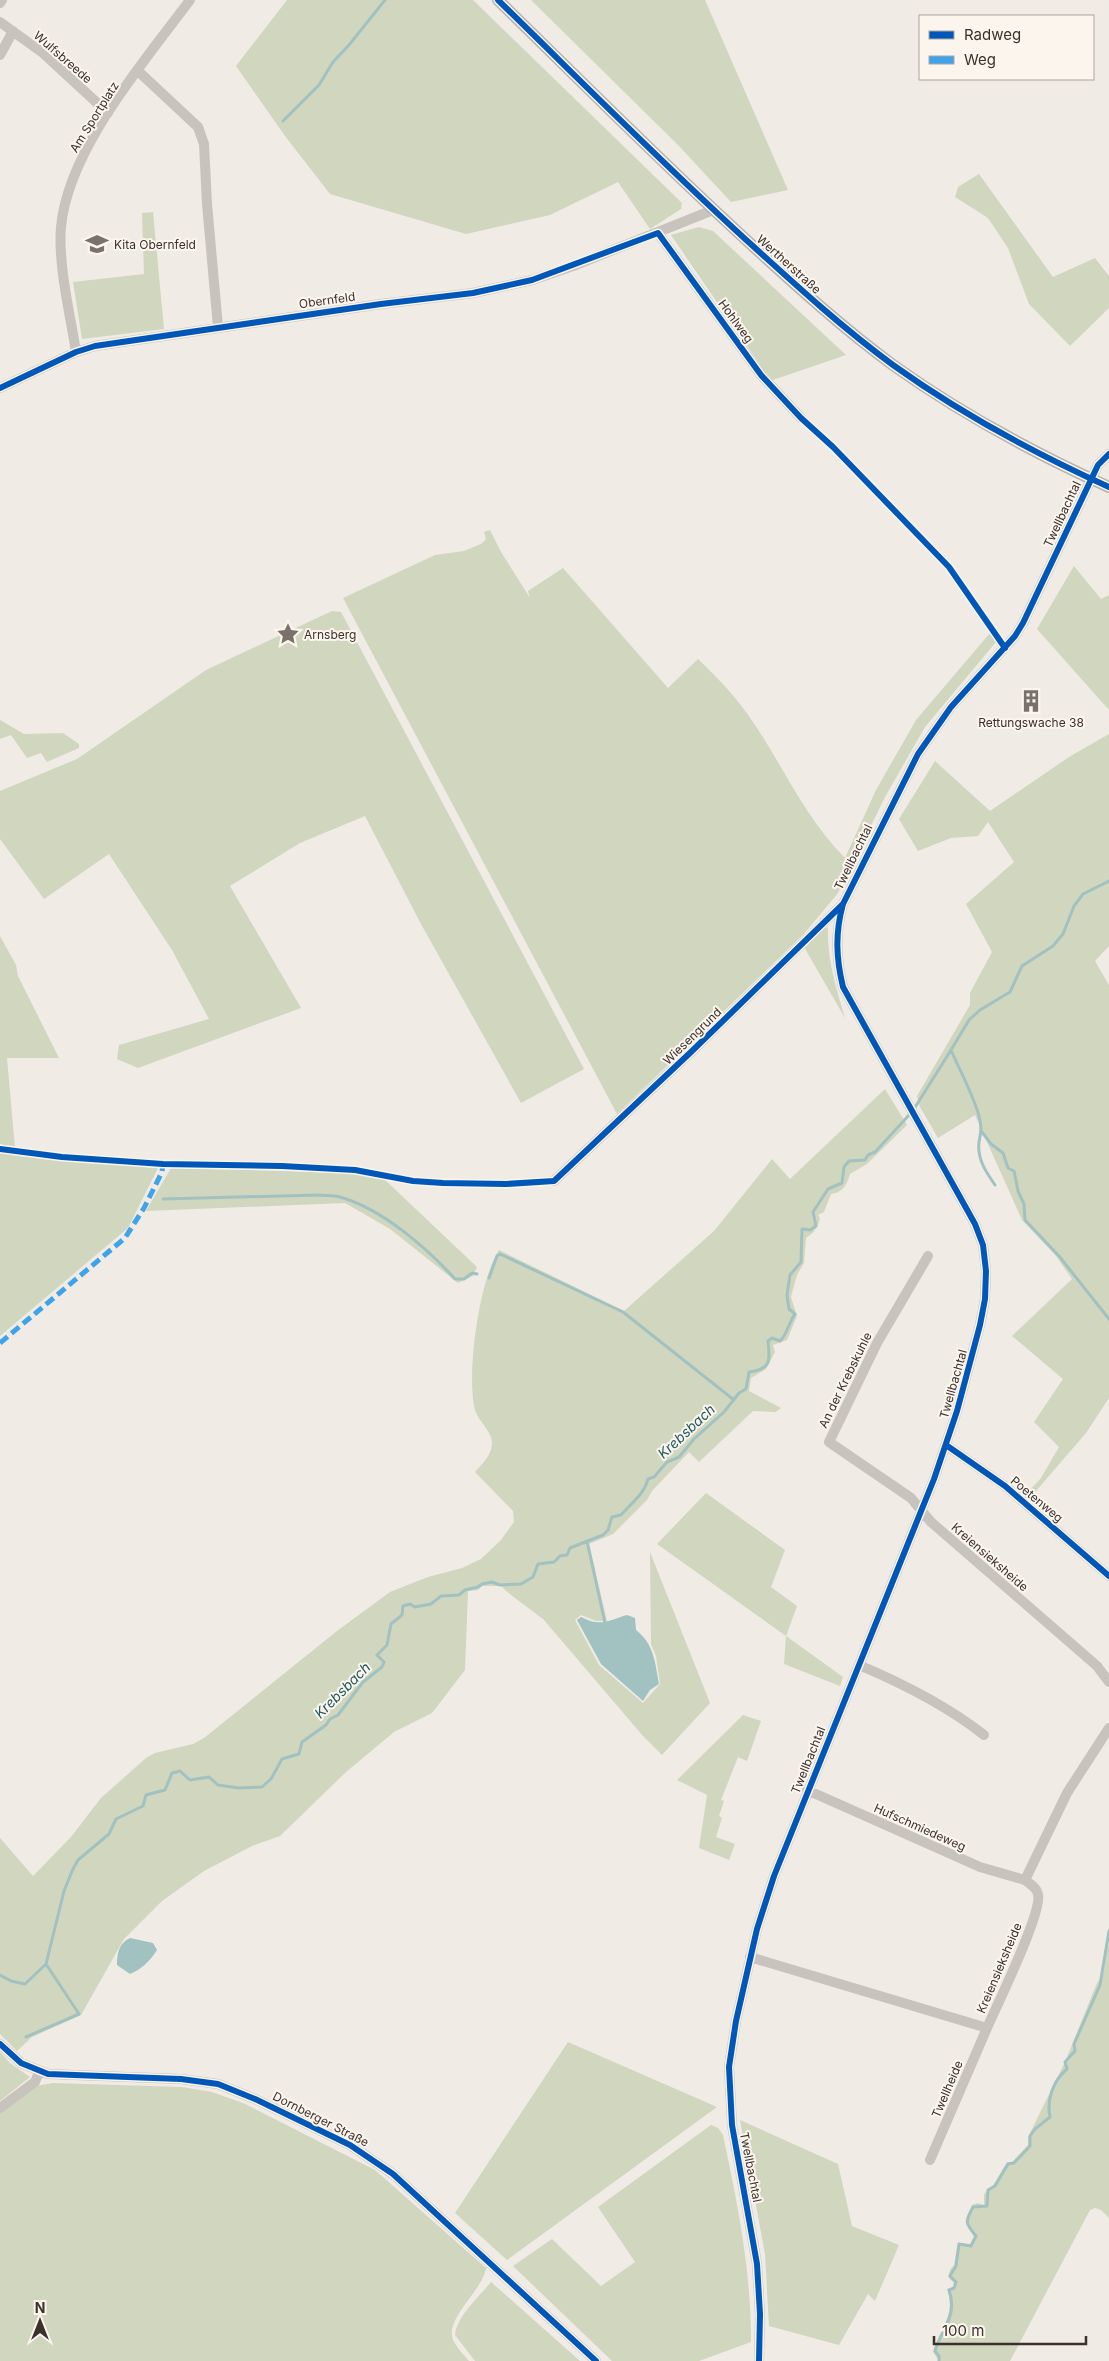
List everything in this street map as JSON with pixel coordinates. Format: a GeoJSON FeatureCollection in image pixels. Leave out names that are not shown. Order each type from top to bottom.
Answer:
{"type":"FeatureCollection","features":[{"type":"Feature","properties":{"kind":"main road","name":"Wertherstraße"},"geometry":{"type":"LineString","coordinates":[[498,0],[713,210],[818,305],[894,366],[983,422],[1061,465],[1109,488]]}},
{"type":"Feature","properties":{"kind":"street","name":"Am Sportplatz"},"geometry":{"type":"LineString","coordinates":[[76,352],[61,247],[64,207],[83,157],[108,113],[190,0]]}},
{"type":"Feature","properties":{"kind":"street","name":"Wulfsbreede"},"geometry":{"type":"LineString","coordinates":[[0,22],[43,53],[108,113]]}},
{"type":"Feature","properties":{"kind":"street"},"geometry":{"type":"LineString","coordinates":[[0,55],[13,31]]}},
{"type":"Feature","properties":{"kind":"street"},"geometry":{"type":"LineString","coordinates":[[138,71],[198,127],[204,144],[207,204],[218,327]]}},
{"type":"Feature","properties":{"kind":"street","name":"Obernfeld"},"geometry":{"type":"LineString","coordinates":[[0,388],[76,352],[96,346],[218,327],[473,293],[532,280],[658,233],[695,215],[713,210]]}},
{"type":"Feature","properties":{"kind":"street","name":"Hohlweg"},"geometry":{"type":"LineString","coordinates":[[658,233],[761,375],[801,418]]}},
{"type":"Feature","properties":{"kind":"street","name":"Twellbachtal"},"geometry":{"type":"LineString","coordinates":[[759,2361],[760,2314],[757,2264],[732,2125],[729,2096],[732,2044],[750,1957],[766,1899],[807,1790],[859,1665],[946,1445],[980,1326],[986,1271],[983,1245],[975,1224],[843,987],[836,946],[837,927],[842,904],[918,754],[951,708],[1015,636],[1023,623],[1090,479],[1098,465],[1109,454]]}},
{"type":"Feature","properties":{"kind":"street","name":"Wiesengrund"},"geometry":{"type":"LineString","coordinates":[[554,1181],[691,1052],[842,904]]}},
{"type":"Feature","properties":{"kind":"street","name":"An der Krebskuhle"},"geometry":{"type":"LineString","coordinates":[[921,1510],[911,1498],[829,1442],[877,1343],[928,1256]]}},
{"type":"Feature","properties":{"kind":"street","name":"Poetenweg"},"geometry":{"type":"LineString","coordinates":[[946,1445],[1005,1486],[1109,1576]]}},
{"type":"Feature","properties":{"kind":"street","name":"Kreiensieksheide"},"geometry":{"type":"LineString","coordinates":[[921,1510],[931,1522],[1097,1666],[1109,1682]]}},
{"type":"Feature","properties":{"kind":"street"},"geometry":{"type":"LineString","coordinates":[[859,1665],[904,1684],[962,1718],[984,1735]]}},
{"type":"Feature","properties":{"kind":"street"},"geometry":{"type":"LineString","coordinates":[[1025,1880],[1066,1793],[1109,1728]]}},
{"type":"Feature","properties":{"kind":"street","name":"Hufschmiedeweg"},"geometry":{"type":"LineString","coordinates":[[807,1790],[980,1866],[1025,1880]]}},
{"type":"Feature","properties":{"kind":"street","name":"Kreiensieksheide"},"geometry":{"type":"LineString","coordinates":[[750,1957],[986,2028],[1022,1950],[1038,1904],[1039,1895],[1025,1880]]}},
{"type":"Feature","properties":{"kind":"street","name":"Twellheide"},"geometry":{"type":"LineString","coordinates":[[930,2160],[986,2028]]}},
{"type":"Feature","properties":{"kind":"street","name":"Dornberger Straße"},"geometry":{"type":"LineString","coordinates":[[0,2044],[22,2063],[39,2072],[58,2075],[181,2078],[218,2084],[255,2099],[350,2145],[393,2174],[596,2361]]}},
{"type":"Feature","properties":{"kind":"street"},"geometry":{"type":"LineString","coordinates":[[0,2108],[35,2082],[39,2072]]}},
{"type":"Feature","properties":{"kind":"green space"},"geometry":{"type":"Polygon","coordinates":[[[287,0],[473,0],[682,203],[681,209],[650,229],[618,182],[550,215],[466,234],[330,194],[285,136],[236,66],[287,0]]]}},
{"type":"Feature","properties":{"kind":"green space"},"geometry":{"type":"Polygon","coordinates":[[[531,0],[705,0],[788,190],[731,202],[679,146],[531,0]]]}},
{"type":"Feature","properties":{"kind":"green space"},"geometry":{"type":"Polygon","coordinates":[[[979,174],[1053,277],[1095,258],[1109,276],[1109,308],[1070,346],[1029,304],[1008,248],[988,218],[955,197],[958,187],[979,174]]]}},
{"type":"Feature","properties":{"kind":"green space"},"geometry":{"type":"Polygon","coordinates":[[[153,212],[164,329],[82,339],[73,282],[144,274],[142,213],[153,212]]]}},
{"type":"Feature","properties":{"kind":"green space"},"geometry":{"type":"Polygon","coordinates":[[[699,227],[713,231],[846,355],[773,380],[765,372],[671,235],[699,227]]]}},
{"type":"Feature","properties":{"kind":"green space"},"geometry":{"type":"Polygon","coordinates":[[[490,530],[501,552],[530,598],[528,591],[563,568],[668,688],[698,659],[747,713],[807,810],[831,843],[845,858],[876,790],[916,720],[990,633],[996,642],[925,727],[885,797],[838,893],[803,935],[617,1114],[343,598],[435,555],[464,551],[481,544],[486,539],[484,532],[490,530]]]}},
{"type":"Feature","properties":{"kind":"green space"},"geometry":{"type":"Polygon","coordinates":[[[1074,566],[1101,599],[1109,595],[1109,710],[1037,629],[1074,566]]]}},
{"type":"Feature","properties":{"kind":"green space"},"geometry":{"type":"Polygon","coordinates":[[[332,611],[341,612],[584,1069],[521,1103],[421,924],[365,816],[300,843],[230,886],[301,1008],[138,1068],[117,1059],[119,1045],[209,1019],[172,950],[109,854],[44,899],[0,839],[0,791],[77,759],[206,670],[332,611]]]}},
{"type":"Feature","properties":{"kind":"green space"},"geometry":{"type":"Polygon","coordinates":[[[0,720],[24,734],[63,733],[79,744],[79,748],[47,762],[41,753],[27,758],[11,735],[0,739],[0,720]]]}},
{"type":"Feature","properties":{"kind":"green space"},"geometry":{"type":"Polygon","coordinates":[[[1109,734],[1109,946],[1095,961],[1109,985],[1109,1398],[1086,1433],[1030,1498],[1026,1494],[1041,1478],[1059,1447],[1034,1422],[1063,1379],[1012,1336],[1072,1279],[1056,1256],[1022,1220],[975,1115],[938,1138],[920,1107],[917,1096],[970,1005],[970,993],[992,952],[966,904],[1014,862],[988,822],[978,836],[951,838],[918,851],[899,819],[935,761],[990,811],[1069,757],[1109,734]]]}},
{"type":"Feature","properties":{"kind":"green space"},"geometry":{"type":"Polygon","coordinates":[[[824,927],[828,928],[835,984],[845,1018],[804,947],[824,927]]]}},
{"type":"Feature","properties":{"kind":"green space"},"geometry":{"type":"Polygon","coordinates":[[[0,936],[16,965],[18,976],[59,1058],[7,1058],[15,1148],[0,1144],[0,936]]]}},
{"type":"Feature","properties":{"kind":"green space"},"geometry":{"type":"Polygon","coordinates":[[[885,1089],[907,1125],[867,1164],[850,1174],[844,1188],[831,1194],[824,1212],[818,1215],[820,1219],[816,1228],[806,1238],[804,1263],[797,1275],[791,1297],[797,1316],[787,1340],[773,1345],[775,1352],[766,1369],[751,1378],[749,1391],[781,1408],[776,1412],[753,1411],[699,1462],[689,1452],[652,1491],[647,1500],[613,1534],[589,1544],[607,1621],[596,1621],[581,1615],[575,1620],[599,1665],[643,1703],[660,1684],[656,1656],[651,1644],[650,1552],[710,1703],[662,1755],[643,1736],[544,1620],[501,1586],[482,1586],[478,1590],[468,1591],[465,1670],[432,1713],[394,1732],[346,1772],[280,1836],[252,1846],[204,1871],[162,1901],[124,1939],[81,2015],[32,2037],[17,2051],[0,2034],[0,1838],[33,1876],[71,1837],[101,1798],[146,1758],[155,1753],[193,1744],[204,1738],[337,1631],[390,1592],[428,1577],[462,1568],[481,1559],[501,1540],[514,1522],[513,1511],[475,1472],[488,1456],[492,1440],[475,1410],[472,1374],[473,1352],[480,1305],[492,1264],[499,1250],[624,1311],[714,1231],[772,1159],[790,1179],[885,1089]]]}},
{"type":"Feature","properties":{"kind":"green space"},"geometry":{"type":"Polygon","coordinates":[[[0,1152],[20,1156],[158,1168],[128,1228],[0,1336],[0,1152]]]}},
{"type":"Feature","properties":{"kind":"green space"},"geometry":{"type":"Polygon","coordinates":[[[171,1168],[355,1173],[383,1178],[477,1267],[473,1276],[458,1283],[390,1229],[345,1203],[146,1211],[171,1168]]]}},
{"type":"Feature","properties":{"kind":"green space"},"geometry":{"type":"Polygon","coordinates":[[[706,1493],[785,1550],[771,1587],[797,1606],[786,1636],[657,1544],[706,1493]]]}},
{"type":"Feature","properties":{"kind":"green space"},"geometry":{"type":"Polygon","coordinates":[[[786,1636],[843,1677],[840,1686],[784,1664],[786,1636]]]}},
{"type":"Feature","properties":{"kind":"green space"},"geometry":{"type":"Polygon","coordinates":[[[743,1715],[761,1721],[747,1761],[738,1757],[721,1800],[724,1801],[719,1816],[722,1818],[716,1837],[735,1844],[729,1860],[699,1848],[707,1795],[677,1780],[743,1715]]]}},
{"type":"Feature","properties":{"kind":"green space"},"geometry":{"type":"Polygon","coordinates":[[[1109,1929],[1109,2218],[1101,2210],[1095,2208],[1090,2210],[1010,2361],[939,2361],[933,2352],[950,2307],[947,2289],[953,2288],[954,2283],[948,2277],[954,2265],[958,2243],[970,2244],[974,2237],[966,2223],[967,2217],[972,2205],[978,2203],[984,2205],[984,2194],[994,2184],[1007,2162],[1012,2162],[1028,2145],[1028,2137],[1065,2062],[1097,1983],[1103,1975],[1109,1929]]]}},
{"type":"Feature","properties":{"kind":"green space"},"geometry":{"type":"Polygon","coordinates":[[[568,2042],[717,2107],[507,2260],[455,2213],[568,2042]]]}},
{"type":"Feature","properties":{"kind":"green space"},"geometry":{"type":"Polygon","coordinates":[[[0,2052],[10,2063],[30,2077],[0,2101],[0,2052]]]}},
{"type":"Feature","properties":{"kind":"green space"},"geometry":{"type":"Polygon","coordinates":[[[53,2083],[182,2087],[212,2092],[243,2103],[375,2170],[486,2268],[478,2286],[458,2315],[452,2333],[454,2342],[469,2361],[0,2361],[0,2112],[35,2086],[53,2083]]]}},
{"type":"Feature","properties":{"kind":"green space"},"geometry":{"type":"Polygon","coordinates":[[[740,2120],[838,2164],[852,2226],[899,2245],[875,2301],[868,2294],[839,2345],[769,2326],[765,2254],[740,2120]]]}},
{"type":"Feature","properties":{"kind":"green space"},"geometry":{"type":"Polygon","coordinates":[[[711,2125],[718,2128],[723,2135],[738,2212],[749,2289],[751,2342],[699,2361],[612,2361],[513,2266],[552,2239],[601,2286],[635,2262],[598,2207],[711,2125]]]}},
{"type":"Feature","properties":{"kind":"green space"},"geometry":{"type":"Polygon","coordinates":[[[491,2282],[580,2361],[475,2361],[455,2335],[464,2314],[491,2282]]]}},
{"type":"Feature","properties":{"kind":"water"},"geometry":{"type":"Polygon","coordinates":[[[627,1615],[635,1618],[636,1630],[650,1647],[659,1684],[650,1690],[643,1701],[601,1664],[577,1620],[581,1617],[594,1622],[604,1622],[627,1615]]]}},
{"type":"Feature","properties":{"kind":"water"},"geometry":{"type":"Polygon","coordinates":[[[130,1938],[153,1943],[157,1950],[152,1958],[130,1974],[117,1965],[117,1956],[123,1943],[130,1938]]]}},
{"type":"Feature","properties":{"kind":"waterway"},"geometry":{"type":"LineString","coordinates":[[283,121],[319,85],[333,62],[385,0]]}},
{"type":"Feature","properties":{"kind":"waterway"},"geometry":{"type":"LineString","coordinates":[[995,1185],[985,1170],[979,1154],[981,1132],[979,1116],[951,1050],[969,1020],[980,1010],[1010,992],[1022,966],[1053,946],[1063,934],[1074,906],[1083,894],[1109,881]]}},
{"type":"Feature","properties":{"kind":"waterway"},"geometry":{"type":"LineString","coordinates":[[914,1109],[951,1050]]}},
{"type":"Feature","properties":{"kind":"waterway","name":"Krebsbach"},"geometry":{"type":"LineString","coordinates":[[26,2037],[79,2014],[46,1964],[64,1891],[73,1869],[78,1860],[109,1834],[116,1819],[143,1806],[146,1795],[165,1790],[172,1773],[180,1771],[190,1780],[209,1777],[218,1785],[239,1788],[262,1787],[271,1779],[282,1759],[299,1754],[302,1742],[326,1725],[330,1719],[338,1715],[363,1682],[382,1667],[384,1662],[377,1655],[387,1645],[391,1624],[402,1615],[403,1606],[410,1604],[415,1607],[431,1604],[441,1596],[459,1595],[465,1590],[492,1582],[500,1585],[521,1584],[533,1577],[538,1564],[554,1562],[560,1556],[567,1555],[570,1548],[603,1535],[608,1530],[612,1517],[621,1515],[637,1499],[644,1490],[648,1479],[654,1477],[667,1462],[679,1457],[694,1439],[724,1412],[739,1393],[746,1389],[749,1372],[757,1371],[766,1366],[769,1358],[768,1341],[772,1338],[780,1341],[795,1314],[789,1309],[787,1295],[790,1275],[801,1262],[802,1229],[810,1230],[816,1226],[813,1212],[828,1189],[842,1183],[844,1167],[849,1161],[865,1160],[868,1155],[875,1152],[910,1114]]}},
{"type":"Feature","properties":{"kind":"waterway"},"geometry":{"type":"LineString","coordinates":[[982,1132],[991,1144],[1003,1153],[1008,1168],[1014,1171],[1018,1191],[1024,1204],[1025,1220],[1059,1256],[1109,1319]]}},
{"type":"Feature","properties":{"kind":"waterway"},"geometry":{"type":"LineString","coordinates":[[163,1199],[319,1195],[340,1197],[373,1211],[404,1231],[455,1279],[464,1279],[472,1273],[477,1274]]}},
{"type":"Feature","properties":{"kind":"waterway"},"geometry":{"type":"LineString","coordinates":[[489,1278],[497,1256],[500,1254],[623,1312],[734,1400]]}},
{"type":"Feature","properties":{"kind":"waterway"},"geometry":{"type":"LineString","coordinates":[[587,1541],[605,1623]]}},
{"type":"Feature","properties":{"kind":"waterway"},"geometry":{"type":"LineString","coordinates":[[939,2361],[939,2356],[935,2351],[948,2322],[952,2307],[949,2290],[954,2288],[956,2282],[950,2276],[956,2266],[959,2244],[971,2246],[976,2236],[968,2225],[969,2216],[973,2207],[987,2206],[988,2190],[995,2186],[1008,2164],[1014,2163],[1030,2146],[1030,2136],[1035,2129],[1050,2117],[1049,2103],[1052,2090],[1062,2073],[1067,2069],[1065,2062],[1075,2051],[1074,2044],[1100,1985],[1109,1931]]}},
{"type":"Feature","properties":{"kind":"waterway"},"geometry":{"type":"LineString","coordinates":[[0,1975],[11,1981],[25,1984],[46,1964]]}},
{"type":"Feature","properties":{"kind":"marked path"},"geometry":{"type":"LineString","coordinates":[[0,1343],[125,1238],[144,1208],[162,1172],[163,1164]]}},
{"type":"Feature","properties":{"kind":"cycle path"},"geometry":{"type":"LineString","coordinates":[[498,0],[721,217],[857,337],[893,365],[944,400],[1025,446],[1109,487]]}},
{"type":"Feature","properties":{"kind":"cycle path"},"geometry":{"type":"LineString","coordinates":[[0,388],[76,352],[95,346],[381,304],[473,293],[532,280],[658,233],[761,375],[801,418],[833,447],[949,567],[1005,648]]}},
{"type":"Feature","properties":{"kind":"cycle path"},"geometry":{"type":"LineString","coordinates":[[759,2361],[760,2314],[757,2264],[732,2125],[729,2067],[736,2021],[757,1929],[774,1876],[934,1479],[957,1411],[985,1299],[986,1271],[983,1245],[975,1224],[843,987],[837,946],[840,915],[843,904],[918,754],[951,707],[1015,636],[1023,623],[1098,465],[1109,454]]}},
{"type":"Feature","properties":{"kind":"cycle path"},"geometry":{"type":"LineString","coordinates":[[0,1149],[62,1157],[163,1164],[282,1166],[355,1170],[413,1181],[443,1183],[506,1184],[554,1181],[691,1052],[843,904]]}},
{"type":"Feature","properties":{"kind":"cycle path"},"geometry":{"type":"LineString","coordinates":[[946,1445],[1005,1486],[1109,1576]]}},
{"type":"Feature","properties":{"kind":"cycle path"},"geometry":{"type":"LineString","coordinates":[[0,2044],[21,2063],[48,2074],[181,2079],[218,2084],[255,2099],[350,2145],[393,2174],[596,2361]]}},
{"type":"Feature","properties":{"kind":"place","name":"Kita Obernfeld"},"geometry":{"type":"Point","coordinates":[97,244]}},
{"type":"Feature","properties":{"kind":"place","name":"Arnsberg"},"geometry":{"type":"Point","coordinates":[288,634]}},
{"type":"Feature","properties":{"kind":"place","name":"Rettungswache 38"},"geometry":{"type":"Point","coordinates":[1031,701]}}]}
